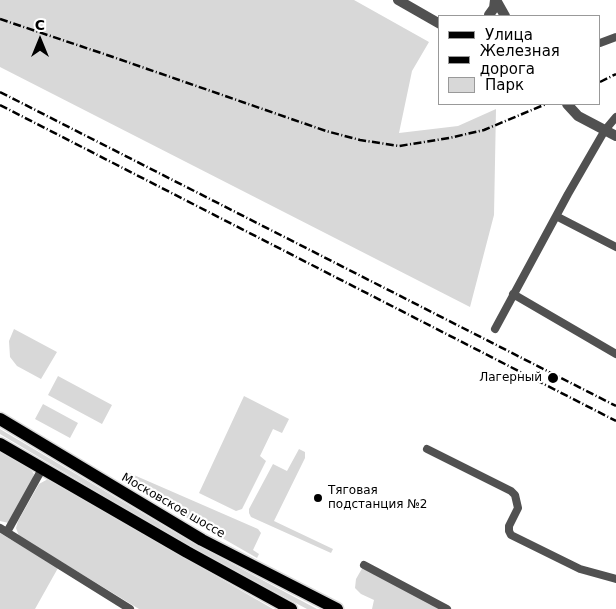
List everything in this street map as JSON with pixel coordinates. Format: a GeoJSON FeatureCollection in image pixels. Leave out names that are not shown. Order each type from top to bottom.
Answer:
{"type":"FeatureCollection","features":[{"type":"Feature","properties":{"kind":"main road","name":"Московское шоссе"},"geometry":{"type":"LineString","coordinates":[[0,419],[202,540],[337,609]]}},
{"type":"Feature","properties":{"kind":"main road"},"geometry":{"type":"LineString","coordinates":[[0,444],[187,552],[291,609]]}},
{"type":"Feature","properties":{"kind":"street"},"geometry":{"type":"LineString","coordinates":[[398,0],[438,23]]}},
{"type":"Feature","properties":{"kind":"street"},"geometry":{"type":"LineString","coordinates":[[492,15],[495,0]]}},
{"type":"Feature","properties":{"kind":"street"},"geometry":{"type":"LineString","coordinates":[[495,0],[504,15]]}},
{"type":"Feature","properties":{"kind":"street"},"geometry":{"type":"LineString","coordinates":[[601,43],[616,37]]}},
{"type":"Feature","properties":{"kind":"street"},"geometry":{"type":"LineString","coordinates":[[568,105],[578,116],[616,136]]}},
{"type":"Feature","properties":{"kind":"street"},"geometry":{"type":"LineString","coordinates":[[495,329],[605,130],[616,117]]}},
{"type":"Feature","properties":{"kind":"street"},"geometry":{"type":"LineString","coordinates":[[556,216],[616,247]]}},
{"type":"Feature","properties":{"kind":"street"},"geometry":{"type":"LineString","coordinates":[[513,294],[616,354]]}},
{"type":"Feature","properties":{"kind":"street"},"geometry":{"type":"LineString","coordinates":[[426,448],[515,495],[518,508],[509,526],[508,531],[511,535],[580,569],[616,579]]}},
{"type":"Feature","properties":{"kind":"street"},"geometry":{"type":"LineString","coordinates":[[42,469],[4,530],[130,609]]}},
{"type":"Feature","properties":{"kind":"street"},"geometry":{"type":"LineString","coordinates":[[364,565],[447,609]]}},
{"type":"Feature","properties":{"kind":"green space"},"geometry":{"type":"Polygon","coordinates":[[[0,0],[354,0],[429,42],[412,71],[399,133],[458,126],[496,109],[494,215],[470,307],[0,67],[0,0]]]}},
{"type":"Feature","properties":{"kind":"green space"},"geometry":{"type":"Polygon","coordinates":[[[14,329],[57,352],[41,379],[17,366],[10,357],[9,341],[14,329]]]}},
{"type":"Feature","properties":{"kind":"green space"},"geometry":{"type":"Polygon","coordinates":[[[58,376],[112,405],[102,424],[48,395],[58,376]]]}},
{"type":"Feature","properties":{"kind":"green space"},"geometry":{"type":"Polygon","coordinates":[[[244,396],[289,419],[282,433],[273,429],[260,456],[266,461],[242,509],[236,511],[199,493],[244,396]]]}},
{"type":"Feature","properties":{"kind":"green space"},"geometry":{"type":"Polygon","coordinates":[[[43,404],[78,423],[70,438],[35,419],[43,404]]]}},
{"type":"Feature","properties":{"kind":"green space"},"geometry":{"type":"Polygon","coordinates":[[[0,429],[191,542],[317,609],[307,609],[188,546],[0,434],[0,429]]]}},
{"type":"Feature","properties":{"kind":"green space"},"geometry":{"type":"Polygon","coordinates":[[[299,449],[305,452],[305,458],[274,521],[333,549],[331,553],[251,517],[249,513],[249,509],[273,464],[287,471],[299,449]]]}},
{"type":"Feature","properties":{"kind":"green space"},"geometry":{"type":"Polygon","coordinates":[[[0,451],[31,470],[34,474],[9,523],[0,521],[0,451]]]}},
{"type":"Feature","properties":{"kind":"green space"},"geometry":{"type":"Polygon","coordinates":[[[127,472],[258,529],[261,533],[253,550],[259,554],[257,558],[123,481],[124,473],[127,472]]]}},
{"type":"Feature","properties":{"kind":"green space"},"geometry":{"type":"Polygon","coordinates":[[[48,479],[273,609],[139,609],[19,536],[16,528],[18,521],[39,484],[48,479]]]}},
{"type":"Feature","properties":{"kind":"green space"},"geometry":{"type":"Polygon","coordinates":[[[0,533],[58,568],[35,609],[0,609],[0,533]]]}},
{"type":"Feature","properties":{"kind":"green space"},"geometry":{"type":"Polygon","coordinates":[[[364,565],[447,609],[372,609],[374,600],[361,594],[355,588],[356,579],[364,565]]]}},
{"type":"Feature","properties":{"kind":"railway"},"geometry":{"type":"LineString","coordinates":[[0,19],[326,131],[360,140],[399,146],[449,138],[484,130],[544,105]]}},
{"type":"Feature","properties":{"kind":"railway"},"geometry":{"type":"LineString","coordinates":[[601,82],[616,74]]}},
{"type":"Feature","properties":{"kind":"railway"},"geometry":{"type":"LineString","coordinates":[[0,92],[616,406]]}},
{"type":"Feature","properties":{"kind":"railway"},"geometry":{"type":"LineString","coordinates":[[0,105],[616,421]]}},
{"type":"Feature","properties":{"kind":"place","name":"Лагерный"},"geometry":{"type":"Point","coordinates":[553,378]}},
{"type":"Feature","properties":{"kind":"place","name":"Тяговая подстанция №2"},"geometry":{"type":"Point","coordinates":[318,498]}}]}
